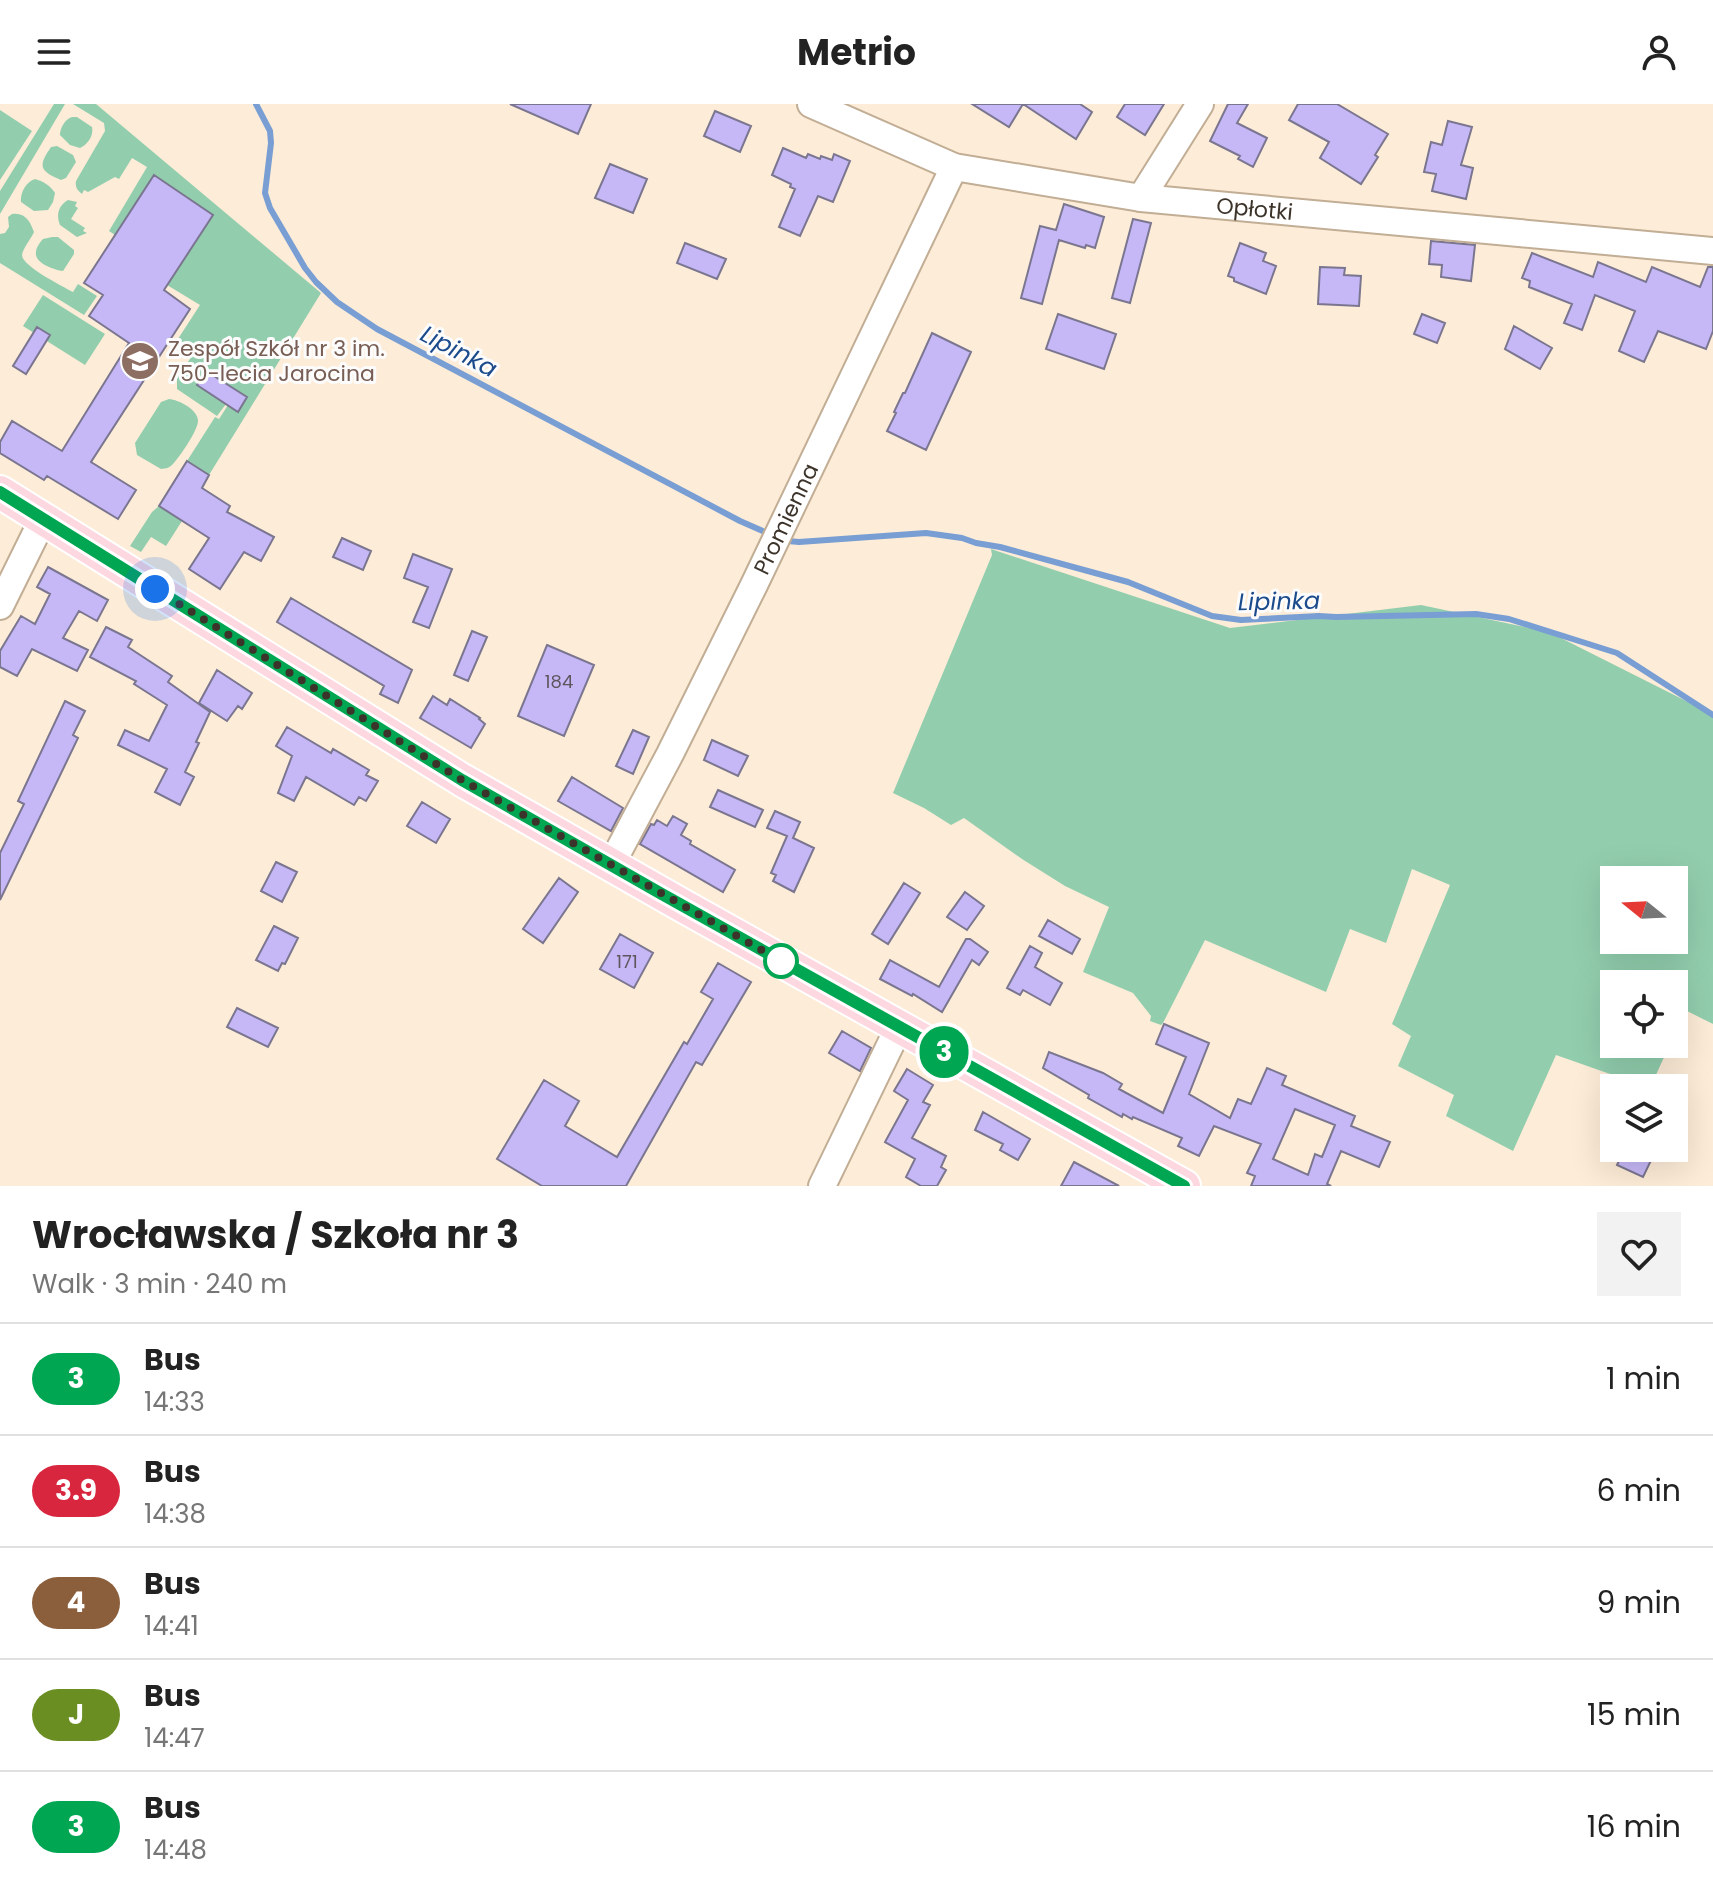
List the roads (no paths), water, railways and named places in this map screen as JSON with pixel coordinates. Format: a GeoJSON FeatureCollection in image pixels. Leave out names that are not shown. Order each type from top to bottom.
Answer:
{"type":"FeatureCollection","features":[{"type":"Feature","properties":{"kind":"main road"},"geometry":{"type":"LineString","coordinates":[[0,492],[462,780],[1184,1186]]}},
{"type":"Feature","properties":{"kind":"street","name":"Opłotki"},"geometry":{"type":"LineString","coordinates":[[811,104],[954,167],[1141,198],[1713,251]]}},
{"type":"Feature","properties":{"kind":"street"},"geometry":{"type":"LineString","coordinates":[[1141,198],[1200,104]]}},
{"type":"Feature","properties":{"kind":"street","name":"Promienna"},"geometry":{"type":"LineString","coordinates":[[611,865],[754,585],[954,167]]}},
{"type":"Feature","properties":{"kind":"street"},"geometry":{"type":"LineString","coordinates":[[0,606],[43,519]]}},
{"type":"Feature","properties":{"kind":"street"},"geometry":{"type":"LineString","coordinates":[[822,1186],[899,1027]]}},
{"type":"Feature","properties":{"kind":"waterway","name":"Lipinka"},"geometry":{"type":"LineString","coordinates":[[256,104],[270,131],[265,193],[270,208],[305,268],[337,302],[377,329],[765,532]]}},
{"type":"Feature","properties":{"kind":"waterway","name":"Lipinka"},"geometry":{"type":"LineString","coordinates":[[788,541],[926,533],[962,538],[1128,582],[1212,616],[1241,620],[1476,614],[1509,619],[1617,653],[1713,715]]}},
{"type":"Feature","properties":{"kind":"place","name":"Zespół Szkół nr 3 im. 750-lecia Jarocina"},"geometry":{"type":"Point","coordinates":[140,361]}}]}
